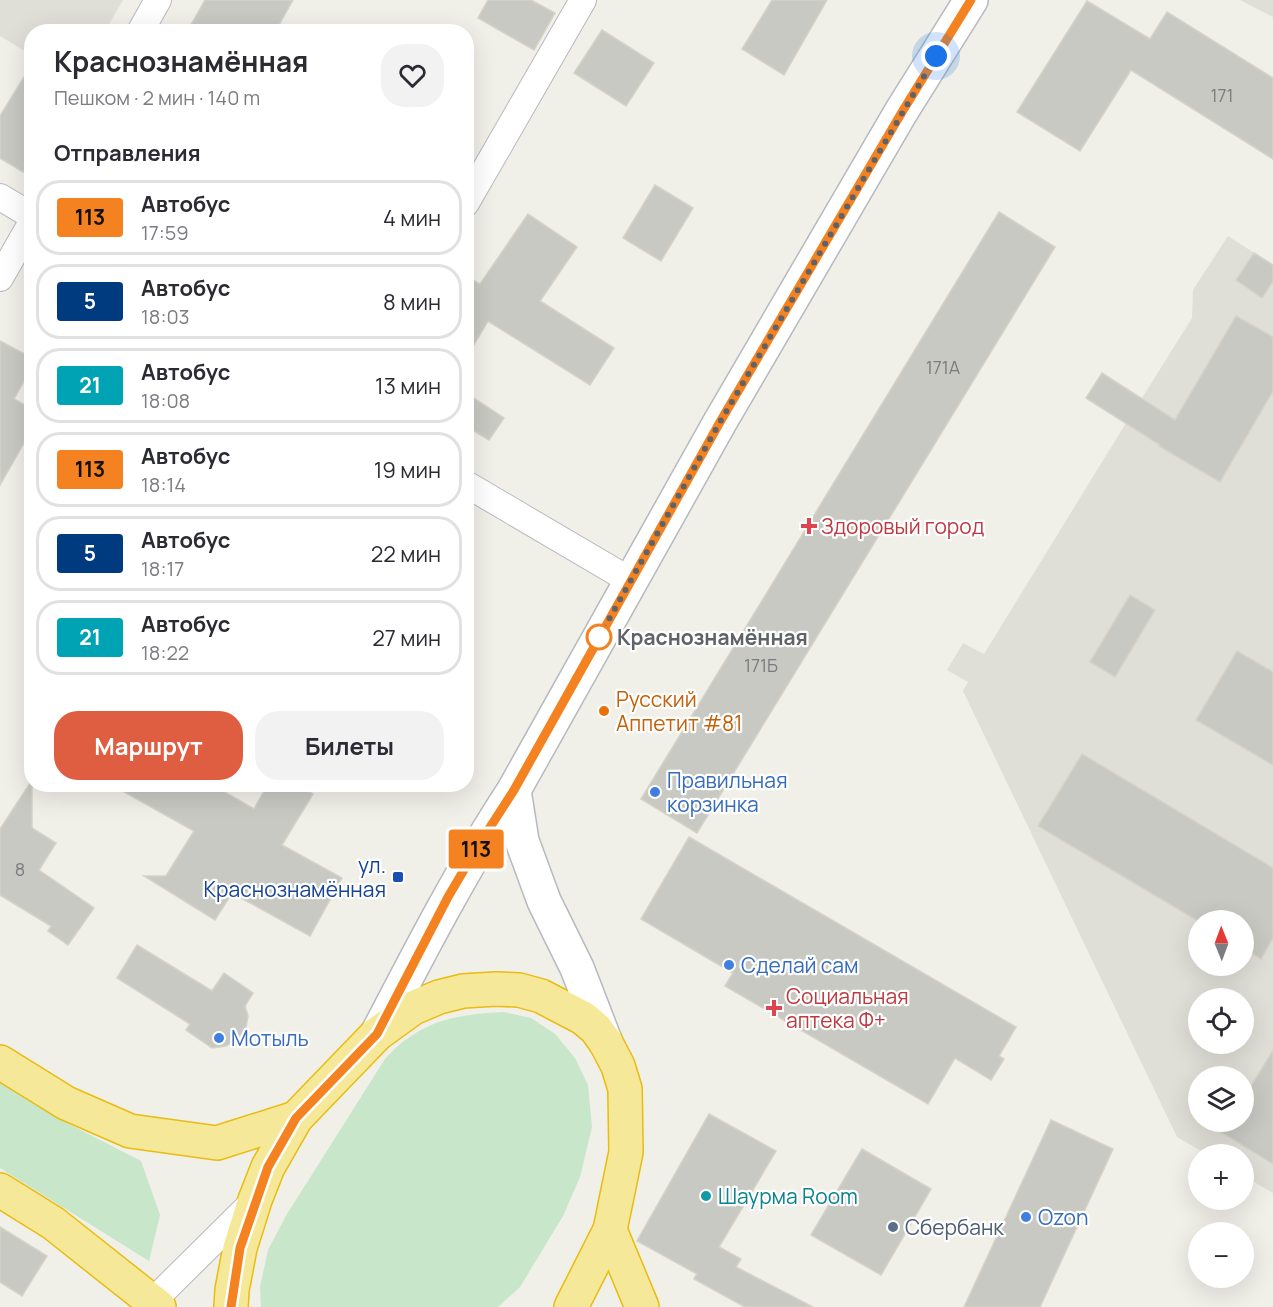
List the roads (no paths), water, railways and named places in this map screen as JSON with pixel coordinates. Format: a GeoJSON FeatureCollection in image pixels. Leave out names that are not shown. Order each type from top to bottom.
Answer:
{"type":"FeatureCollection","features":[{"type":"Feature","properties":{"kind":"highway"},"geometry":{"type":"LineString","coordinates":[[231,1307],[240,1248],[255,1200],[268,1167],[296,1118],[377,1034],[413,1008],[439,997],[463,991],[519,990],[541,996],[583,1018],[596,1029],[618,1066],[625,1089],[626,1152],[610,1230],[571,1307]]}},
{"type":"Feature","properties":{"kind":"highway"},"geometry":{"type":"LineString","coordinates":[[0,1062],[66,1103],[130,1131],[217,1143],[296,1118]]}},
{"type":"Feature","properties":{"kind":"highway"},"geometry":{"type":"LineString","coordinates":[[0,1190],[54,1223],[154,1305]]}},
{"type":"Feature","properties":{"kind":"highway"},"geometry":{"type":"LineString","coordinates":[[610,1230],[642,1307]]}},
{"type":"Feature","properties":{"kind":"street"},"geometry":{"type":"LineString","coordinates":[[144,24],[158,0]]}},
{"type":"Feature","properties":{"kind":"street"},"geometry":{"type":"LineString","coordinates":[[474,189],[584,0]]}},
{"type":"Feature","properties":{"kind":"street"},"geometry":{"type":"LineString","coordinates":[[377,1034],[448,897],[514,790],[726,412],[902,112],[971,0]]}},
{"type":"Feature","properties":{"kind":"street"},"geometry":{"type":"LineString","coordinates":[[0,198],[24,212]]}},
{"type":"Feature","properties":{"kind":"street"},"geometry":{"type":"LineString","coordinates":[[0,278],[24,236]]}},
{"type":"Feature","properties":{"kind":"street"},"geometry":{"type":"LineString","coordinates":[[474,489],[631,581]]}},
{"type":"Feature","properties":{"kind":"street"},"geometry":{"type":"LineString","coordinates":[[514,790],[522,841],[536,881],[577,968],[606,1043]]}},
{"type":"Feature","properties":{"kind":"street"},"geometry":{"type":"LineString","coordinates":[[154,1305],[255,1200]]}},
{"type":"Feature","properties":{"kind":"place","name":"Здоровый город"},"geometry":{"type":"Point","coordinates":[809,526]}},
{"type":"Feature","properties":{"kind":"place","name":"Краснознамённая"},"geometry":{"type":"Point","coordinates":[599,637]}},
{"type":"Feature","properties":{"kind":"place","name":"Русский Аппетит #81"},"geometry":{"type":"Point","coordinates":[604,711]}},
{"type":"Feature","properties":{"kind":"place","name":"Правильная корзинка"},"geometry":{"type":"Point","coordinates":[655,792]}},
{"type":"Feature","properties":{"kind":"place","name":"ул. Краснознамённая"},"geometry":{"type":"Point","coordinates":[398,877]}},
{"type":"Feature","properties":{"kind":"place","name":"Сделай сам"},"geometry":{"type":"Point","coordinates":[729,965]}},
{"type":"Feature","properties":{"kind":"place","name":"Социальная аптека Ф+"},"geometry":{"type":"Point","coordinates":[774,1008]}},
{"type":"Feature","properties":{"kind":"place","name":"Мотыль"},"geometry":{"type":"Point","coordinates":[219,1038]}},
{"type":"Feature","properties":{"kind":"place","name":"Шаурма Room"},"geometry":{"type":"Point","coordinates":[706,1196]}},
{"type":"Feature","properties":{"kind":"place","name":"Ozon"},"geometry":{"type":"Point","coordinates":[1026,1217]}},
{"type":"Feature","properties":{"kind":"place","name":"Сбербанк"},"geometry":{"type":"Point","coordinates":[893,1227]}}]}
